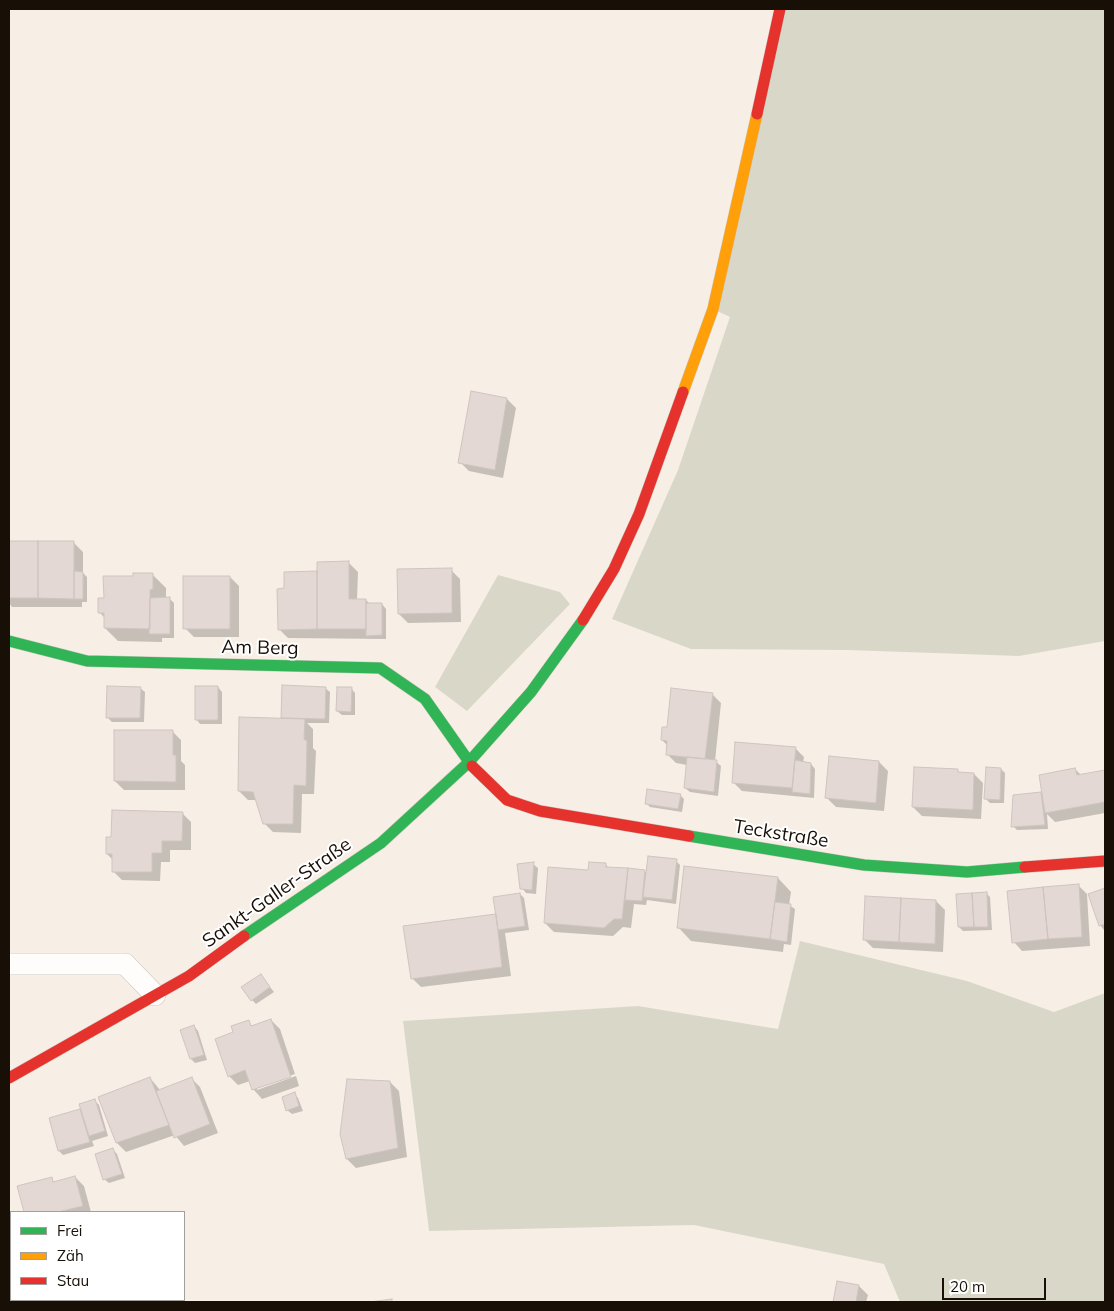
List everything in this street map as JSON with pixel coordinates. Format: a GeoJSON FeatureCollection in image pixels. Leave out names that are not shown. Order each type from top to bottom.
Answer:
{"type":"FeatureCollection","features":[{"type":"Feature","properties":{"kind":"street","name":"Sankt-Galler-Straße"},"geometry":{"type":"LineString","coordinates":[[9,1078],[189,976],[272,916],[381,843],[468,763],[531,692],[594,602],[614,569],[639,514],[713,309],[780,9]]}},
{"type":"Feature","properties":{"kind":"street","name":"Am Berg"},"geometry":{"type":"LineString","coordinates":[[9,641],[87,661],[380,668],[425,699],[468,763]]}},
{"type":"Feature","properties":{"kind":"street","name":"Teckstraße"},"geometry":{"type":"LineString","coordinates":[[468,763],[508,800],[540,811],[781,853],[864,865],[968,872],[1105,861]]}},
{"type":"Feature","properties":{"kind":"lane"},"geometry":{"type":"LineString","coordinates":[[9,964],[125,964],[155,995]]}},
{"type":"Feature","properties":{"kind":"shaded area"},"geometry":{"type":"Polygon","coordinates":[[[780,9],[1105,9],[1105,641],[1019,656],[847,650],[691,649],[612,619],[678,470],[730,317],[713,309],[780,9]]]}},
{"type":"Feature","properties":{"kind":"shaded area"},"geometry":{"type":"Polygon","coordinates":[[[498,575],[560,592],[570,604],[467,711],[435,687],[498,575]]]}},
{"type":"Feature","properties":{"kind":"shaded area"},"geometry":{"type":"Polygon","coordinates":[[[800,941],[967,981],[1054,1012],[1105,993],[1105,1302],[900,1302],[884,1264],[694,1225],[429,1231],[403,1021],[638,1006],[778,1029],[800,941]]]}},
{"type":"Feature","properties":{"kind":"building"},"geometry":{"type":"Polygon","coordinates":[[[471,391],[507,398],[495,470],[458,463],[471,391]]]}},
{"type":"Feature","properties":{"kind":"building"},"geometry":{"type":"Polygon","coordinates":[[[9,541],[38,541],[38,598],[9,598],[9,541]]]}},
{"type":"Feature","properties":{"kind":"building"},"geometry":{"type":"Polygon","coordinates":[[[38,541],[74,541],[74,599],[38,598],[38,541]]]}},
{"type":"Feature","properties":{"kind":"building"},"geometry":{"type":"Polygon","coordinates":[[[349,561],[349,599],[366,599],[366,629],[317,629],[317,562],[349,561]]]}},
{"type":"Feature","properties":{"kind":"building"},"geometry":{"type":"Polygon","coordinates":[[[452,568],[452,613],[398,614],[397,569],[452,568]]]}},
{"type":"Feature","properties":{"kind":"building"},"geometry":{"type":"Polygon","coordinates":[[[74,571],[83,572],[83,599],[74,599],[74,571]]]}},
{"type":"Feature","properties":{"kind":"building"},"geometry":{"type":"Polygon","coordinates":[[[317,571],[317,629],[278,630],[277,589],[284,588],[284,572],[317,571]]]}},
{"type":"Feature","properties":{"kind":"building"},"geometry":{"type":"Polygon","coordinates":[[[133,573],[153,573],[153,589],[150,590],[150,629],[104,628],[104,613],[98,613],[98,598],[104,598],[103,576],[133,576],[133,573]]]}},
{"type":"Feature","properties":{"kind":"building"},"geometry":{"type":"Polygon","coordinates":[[[183,576],[230,576],[230,629],[183,629],[183,576]]]}},
{"type":"Feature","properties":{"kind":"building"},"geometry":{"type":"Polygon","coordinates":[[[170,597],[170,634],[149,634],[150,598],[170,597]]]}},
{"type":"Feature","properties":{"kind":"building"},"geometry":{"type":"Polygon","coordinates":[[[366,603],[382,603],[382,635],[366,636],[366,603]]]}},
{"type":"Feature","properties":{"kind":"building"},"geometry":{"type":"Polygon","coordinates":[[[282,685],[326,687],[325,719],[281,718],[282,685]]]}},
{"type":"Feature","properties":{"kind":"building"},"geometry":{"type":"Polygon","coordinates":[[[107,686],[141,687],[140,718],[106,718],[107,686]]]}},
{"type":"Feature","properties":{"kind":"building"},"geometry":{"type":"Polygon","coordinates":[[[195,686],[218,686],[218,720],[195,720],[195,686]]]}},
{"type":"Feature","properties":{"kind":"building"},"geometry":{"type":"Polygon","coordinates":[[[337,687],[352,687],[351,712],[336,711],[337,687]]]}},
{"type":"Feature","properties":{"kind":"building"},"geometry":{"type":"Polygon","coordinates":[[[671,688],[713,693],[705,759],[666,755],[667,741],[661,740],[662,727],[667,727],[671,688]]]}},
{"type":"Feature","properties":{"kind":"building"},"geometry":{"type":"Polygon","coordinates":[[[239,717],[305,719],[304,739],[307,741],[306,786],[294,785],[293,824],[263,824],[253,792],[238,791],[239,717]]]}},
{"type":"Feature","properties":{"kind":"building"},"geometry":{"type":"Polygon","coordinates":[[[114,730],[173,730],[173,755],[176,755],[176,782],[114,781],[114,730]]]}},
{"type":"Feature","properties":{"kind":"building"},"geometry":{"type":"Polygon","coordinates":[[[735,742],[796,747],[792,788],[732,783],[735,742]]]}},
{"type":"Feature","properties":{"kind":"building"},"geometry":{"type":"Polygon","coordinates":[[[829,756],[879,761],[876,803],[825,798],[829,756]]]}},
{"type":"Feature","properties":{"kind":"building"},"geometry":{"type":"Polygon","coordinates":[[[687,757],[717,760],[714,792],[684,788],[687,757]]]}},
{"type":"Feature","properties":{"kind":"building"},"geometry":{"type":"Polygon","coordinates":[[[795,760],[811,763],[810,794],[792,792],[795,760]]]}},
{"type":"Feature","properties":{"kind":"building"},"geometry":{"type":"Polygon","coordinates":[[[914,767],[958,769],[958,772],[974,773],[973,810],[912,807],[914,767]]]}},
{"type":"Feature","properties":{"kind":"building"},"geometry":{"type":"Polygon","coordinates":[[[986,767],[1001,768],[1000,800],[984,799],[986,767]]]}},
{"type":"Feature","properties":{"kind":"building"},"geometry":{"type":"Polygon","coordinates":[[[1075,768],[1077,775],[1105,770],[1105,802],[1045,813],[1039,775],[1075,768]]]}},
{"type":"Feature","properties":{"kind":"building"},"geometry":{"type":"Polygon","coordinates":[[[647,789],[681,794],[678,809],[645,804],[647,789]]]}},
{"type":"Feature","properties":{"kind":"building"},"geometry":{"type":"Polygon","coordinates":[[[1041,792],[1045,825],[1011,827],[1013,795],[1041,792]]]}},
{"type":"Feature","properties":{"kind":"building"},"geometry":{"type":"Polygon","coordinates":[[[112,810],[183,812],[182,841],[162,841],[162,853],[152,853],[152,872],[112,872],[112,854],[106,854],[106,837],[111,837],[112,810]]]}},
{"type":"Feature","properties":{"kind":"building"},"geometry":{"type":"Polygon","coordinates":[[[648,856],[677,859],[672,900],[643,897],[648,856]]]}},
{"type":"Feature","properties":{"kind":"building"},"geometry":{"type":"Polygon","coordinates":[[[534,862],[532,890],[520,889],[517,864],[534,862]]]}},
{"type":"Feature","properties":{"kind":"building"},"geometry":{"type":"Polygon","coordinates":[[[589,862],[606,863],[606,867],[628,868],[622,919],[614,919],[604,928],[544,923],[548,867],[588,870],[589,862]]]}},
{"type":"Feature","properties":{"kind":"building"},"geometry":{"type":"Polygon","coordinates":[[[684,866],[778,877],[770,939],[677,928],[684,866]]]}},
{"type":"Feature","properties":{"kind":"building"},"geometry":{"type":"Polygon","coordinates":[[[628,868],[645,870],[642,901],[625,900],[628,868]]]}},
{"type":"Feature","properties":{"kind":"building"},"geometry":{"type":"Polygon","coordinates":[[[1079,884],[1082,937],[1048,939],[1043,887],[1079,884]]]}},
{"type":"Feature","properties":{"kind":"building"},"geometry":{"type":"Polygon","coordinates":[[[1043,887],[1048,939],[1012,943],[1007,891],[1043,887]]]}},
{"type":"Feature","properties":{"kind":"building"},"geometry":{"type":"Polygon","coordinates":[[[1105,888],[1105,924],[1099,926],[1088,894],[1105,888]]]}},
{"type":"Feature","properties":{"kind":"building"},"geometry":{"type":"Polygon","coordinates":[[[987,892],[988,927],[974,927],[972,893],[987,892]]]}},
{"type":"Feature","properties":{"kind":"building"},"geometry":{"type":"Polygon","coordinates":[[[520,893],[525,926],[498,930],[493,897],[520,893]]]}},
{"type":"Feature","properties":{"kind":"building"},"geometry":{"type":"Polygon","coordinates":[[[972,893],[974,927],[958,927],[956,894],[972,893]]]}},
{"type":"Feature","properties":{"kind":"building"},"geometry":{"type":"Polygon","coordinates":[[[865,896],[901,898],[899,942],[863,940],[865,896]]]}},
{"type":"Feature","properties":{"kind":"building"},"geometry":{"type":"Polygon","coordinates":[[[901,898],[936,900],[935,944],[899,942],[901,898]]]}},
{"type":"Feature","properties":{"kind":"building"},"geometry":{"type":"Polygon","coordinates":[[[775,902],[791,904],[787,942],[770,939],[775,902]]]}},
{"type":"Feature","properties":{"kind":"building"},"geometry":{"type":"Polygon","coordinates":[[[496,914],[502,967],[411,979],[403,926],[496,914]]]}},
{"type":"Feature","properties":{"kind":"building"},"geometry":{"type":"Polygon","coordinates":[[[261,974],[270,987],[251,1001],[241,987],[261,974]]]}},
{"type":"Feature","properties":{"kind":"building"},"geometry":{"type":"Polygon","coordinates":[[[271,1019],[291,1077],[252,1090],[245,1070],[228,1077],[215,1039],[233,1032],[231,1026],[249,1020],[251,1026],[271,1019]]]}},
{"type":"Feature","properties":{"kind":"building"},"geometry":{"type":"Polygon","coordinates":[[[194,1025],[204,1055],[190,1059],[180,1030],[194,1025]]]}},
{"type":"Feature","properties":{"kind":"building"},"geometry":{"type":"Polygon","coordinates":[[[150,1077],[169,1125],[116,1143],[98,1097],[150,1077]]]}},
{"type":"Feature","properties":{"kind":"building"},"geometry":{"type":"Polygon","coordinates":[[[192,1077],[210,1124],[174,1138],[156,1091],[192,1077]]]}},
{"type":"Feature","properties":{"kind":"building"},"geometry":{"type":"Polygon","coordinates":[[[347,1079],[390,1081],[398,1148],[346,1159],[340,1134],[347,1079]]]}},
{"type":"Feature","properties":{"kind":"building"},"geometry":{"type":"Polygon","coordinates":[[[295,1092],[299,1106],[286,1111],[282,1097],[295,1092]]]}},
{"type":"Feature","properties":{"kind":"building"},"geometry":{"type":"Polygon","coordinates":[[[95,1099],[105,1131],[89,1136],[79,1104],[95,1099]]]}},
{"type":"Feature","properties":{"kind":"building"},"geometry":{"type":"Polygon","coordinates":[[[80,1109],[90,1142],[58,1151],[49,1118],[80,1109]]]}},
{"type":"Feature","properties":{"kind":"building"},"geometry":{"type":"Polygon","coordinates":[[[113,1148],[122,1174],[103,1180],[95,1154],[113,1148]]]}},
{"type":"Feature","properties":{"kind":"building"},"geometry":{"type":"Polygon","coordinates":[[[75,1176],[83,1206],[62,1211],[24,1211],[17,1186],[52,1177],[53,1182],[75,1176]]]}},
{"type":"Feature","properties":{"kind":"building"},"geometry":{"type":"Polygon","coordinates":[[[837,1281],[859,1285],[856,1302],[833,1302],[837,1281]]]}},
{"type":"Feature","properties":{"kind":"building"},"geometry":{"type":"Polygon","coordinates":[[[392,1299],[392,1302],[370,1302],[392,1299]]]}},
{"type":"Feature","properties":{"kind":"traffic: fast"},"geometry":{"type":"LineString","coordinates":[[244,936],[381,843],[468,763],[531,692],[583,620]]}},
{"type":"Feature","properties":{"kind":"traffic: fast"},"geometry":{"type":"LineString","coordinates":[[9,641],[87,661],[380,668],[425,699],[472,766]]}},
{"type":"Feature","properties":{"kind":"traffic: fast"},"geometry":{"type":"LineString","coordinates":[[689,836],[864,865],[967,872],[1025,867]]}},
{"type":"Feature","properties":{"kind":"traffic: slow"},"geometry":{"type":"LineString","coordinates":[[683,392],[713,309],[757,114]]}},
{"type":"Feature","properties":{"kind":"traffic: jam"},"geometry":{"type":"LineString","coordinates":[[757,114],[780,9]]}},
{"type":"Feature","properties":{"kind":"traffic: jam"},"geometry":{"type":"LineString","coordinates":[[583,620],[614,569],[639,514],[683,392]]}},
{"type":"Feature","properties":{"kind":"traffic: jam"},"geometry":{"type":"LineString","coordinates":[[472,766],[507,800],[540,811],[689,836]]}},
{"type":"Feature","properties":{"kind":"traffic: jam"},"geometry":{"type":"LineString","coordinates":[[1025,867],[1105,861]]}},
{"type":"Feature","properties":{"kind":"traffic: jam"},"geometry":{"type":"LineString","coordinates":[[9,1078],[189,976],[244,936]]}}]}
